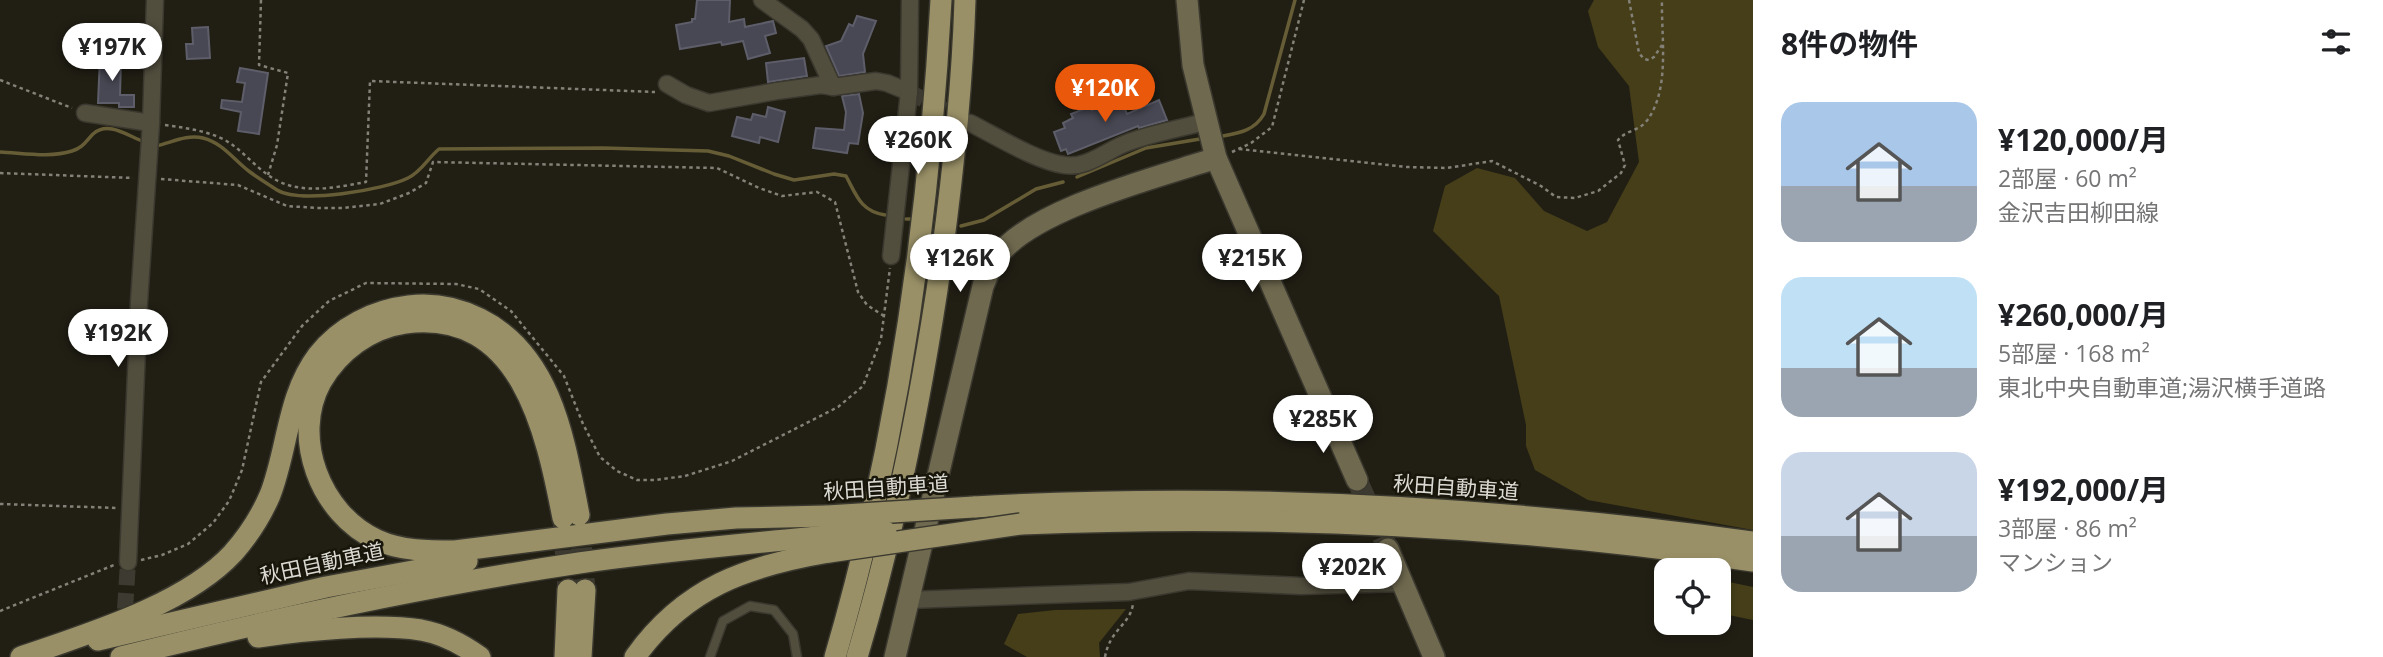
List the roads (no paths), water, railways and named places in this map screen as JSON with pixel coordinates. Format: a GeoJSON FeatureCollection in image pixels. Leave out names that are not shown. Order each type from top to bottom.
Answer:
{"type":"FeatureCollection","features":[{"type":"Feature","properties":{"kind":"highway"},"geometry":{"type":"LineString","coordinates":[[835,657],[884,459],[906,348],[930,152],[941,0]]}},
{"type":"Feature","properties":{"kind":"highway"},"geometry":{"type":"LineString","coordinates":[[857,657],[886,549],[928,347],[956,153],[965,0]]}},
{"type":"Feature","properties":{"kind":"highway"},"geometry":{"type":"LineString","coordinates":[[21,657],[133,615],[198,583],[217,568],[247,536],[260,516],[274,481],[294,402],[318,356],[332,340],[351,326],[370,315],[393,308],[442,306],[469,313],[491,324],[511,339],[527,357],[542,380],[562,439],[571,517],[537,412],[510,363],[492,346],[471,333],[446,323],[421,321],[394,324],[371,333],[352,345],[335,362],[321,383],[312,405],[309,428],[315,472],[325,493],[356,528],[377,540],[400,547],[455,551],[736,518],[828,535]]}},
{"type":"Feature","properties":{"kind":"highway","name":"秋田自動車道"},"geometry":{"type":"LineString","coordinates":[[34,657],[237,607],[451,564],[578,543],[702,526],[828,535],[974,507],[1157,501],[1396,508],[1633,527],[1753,542]]}},
{"type":"Feature","properties":{"kind":"highway","name":"秋田自動車道"},"geometry":{"type":"LineString","coordinates":[[121,657],[327,609],[454,584],[580,563],[828,535],[1021,524],[1187,521],[1396,526],[1513,534],[1753,561]]}},
{"type":"Feature","properties":{"kind":"highway"},"geometry":{"type":"LineString","coordinates":[[635,657],[664,621],[689,601],[715,586],[782,560],[828,535]]}},
{"type":"Feature","properties":{"kind":"highway"},"geometry":{"type":"LineString","coordinates":[[565,657],[577,590],[582,657]]}},
{"type":"Feature","properties":{"kind":"highway"},"geometry":{"type":"LineString","coordinates":[[148,657],[220,642],[283,633],[388,628],[422,630],[446,637],[480,657]]}},
{"type":"Feature","properties":{"kind":"street"},"geometry":{"type":"LineString","coordinates":[[128,562],[139,302],[151,129],[155,0]]}},
{"type":"Feature","properties":{"kind":"street"},"geometry":{"type":"LineString","coordinates":[[762,0],[802,29],[811,39],[833,87]]}},
{"type":"Feature","properties":{"kind":"street"},"geometry":{"type":"LineString","coordinates":[[891,256],[909,92],[910,0]]}},
{"type":"Feature","properties":{"kind":"street"},"geometry":{"type":"LineString","coordinates":[[1187,0],[1193,65],[1216,158],[1357,480]]}},
{"type":"Feature","properties":{"kind":"street"},"geometry":{"type":"LineString","coordinates":[[667,84],[686,95],[709,103],[821,85],[833,87],[876,81],[909,92]]}},
{"type":"Feature","properties":{"kind":"street"},"geometry":{"type":"LineString","coordinates":[[85,113],[151,129]]}},
{"type":"Feature","properties":{"kind":"street"},"geometry":{"type":"LineString","coordinates":[[970,123],[1047,160],[1066,166],[1093,160],[1141,138],[1208,121]]}},
{"type":"Feature","properties":{"kind":"street"},"geometry":{"type":"LineString","coordinates":[[895,657],[984,286],[998,256],[1026,230],[1049,218],[1093,199],[1216,158]]}},
{"type":"Feature","properties":{"kind":"street"},"geometry":{"type":"LineString","coordinates":[[1388,549],[1434,657]]}},
{"type":"Feature","properties":{"kind":"street"},"geometry":{"type":"LineString","coordinates":[[909,600],[1135,591],[1189,582],[1301,586],[1402,583]]}},
{"type":"Feature","properties":{"kind":"lane"},"geometry":{"type":"LineString","coordinates":[[710,657],[723,621],[750,606],[774,610],[793,634],[797,657]]}},
{"type":"Feature","properties":{"kind":"waterway"},"geometry":{"type":"LineString","coordinates":[[1223,136],[1252,127],[1264,114],[1295,0]]}},
{"type":"Feature","properties":{"kind":"waterway"},"geometry":{"type":"LineString","coordinates":[[0,152],[64,153],[79,148],[93,134],[106,129],[119,131],[145,142]]}},
{"type":"Feature","properties":{"kind":"waterway"},"geometry":{"type":"LineString","coordinates":[[156,146],[185,138],[210,140],[277,190],[304,196],[342,194],[396,183],[417,172],[439,149],[603,148],[708,151],[794,180],[834,174],[846,176],[864,206],[885,215]]}},
{"type":"Feature","properties":{"kind":"waterway"},"geometry":{"type":"LineString","coordinates":[[1077,177],[1146,148],[1200,139]]}},
{"type":"Feature","properties":{"kind":"waterway"},"geometry":{"type":"LineString","coordinates":[[961,226],[984,220],[1036,189],[1063,182]]}},
{"type":"Feature","properties":{"kind":"tunnel"},"geometry":{"type":"LineString","coordinates":[[909,92],[966,121]]}},
{"type":"Feature","properties":{"kind":"tunnel"},"geometry":{"type":"LineString","coordinates":[[1357,480],[1388,549]]}},
{"type":"Feature","properties":{"kind":"tunnel"},"geometry":{"type":"LineString","coordinates":[[579,517],[585,590]]}},
{"type":"Feature","properties":{"kind":"tunnel"},"geometry":{"type":"LineString","coordinates":[[563,519],[568,590]]}},
{"type":"Feature","properties":{"kind":"tunnel"},"geometry":{"type":"LineString","coordinates":[[122,657],[128,562]]}}]}
